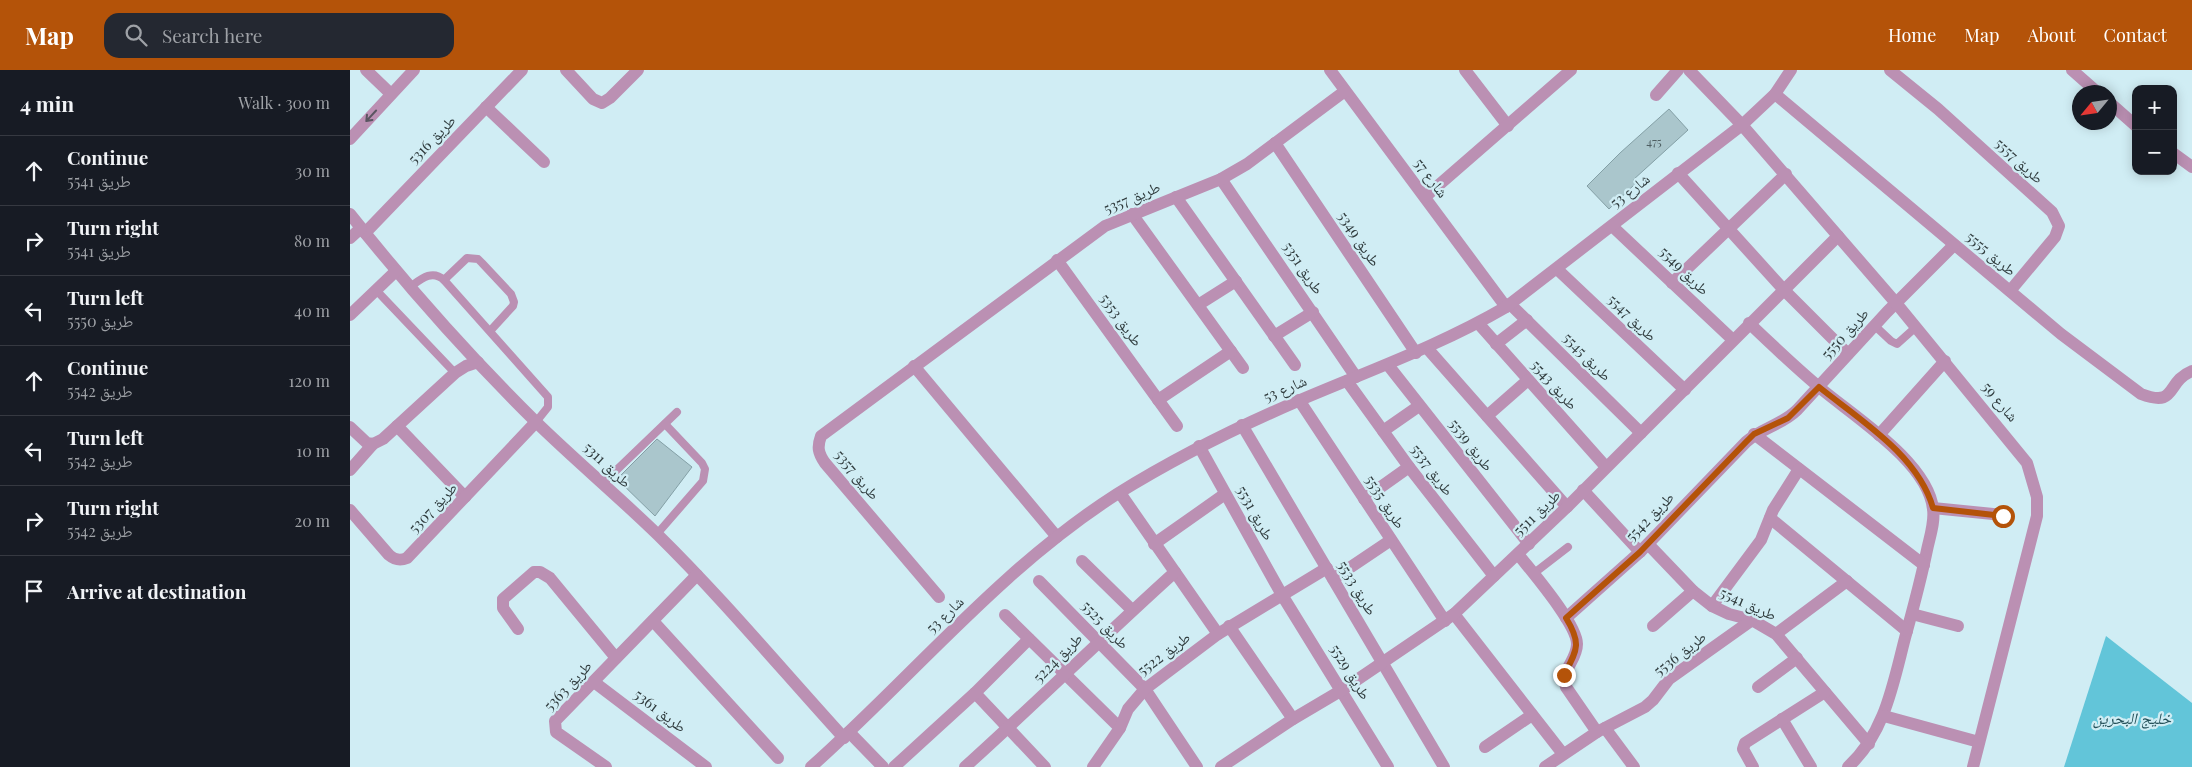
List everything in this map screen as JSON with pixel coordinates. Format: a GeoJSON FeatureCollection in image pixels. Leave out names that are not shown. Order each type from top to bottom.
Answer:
{"type":"FeatureCollection","features":[{"type":"Feature","properties":{"kind":"street"},"geometry":{"type":"LineString","coordinates":[[366,70],[391,94]]}},
{"type":"Feature","properties":{"kind":"street"},"geometry":{"type":"LineString","coordinates":[[350,139],[414,70]]}},
{"type":"Feature","properties":{"kind":"street","name":"طريق 5316"},"geometry":{"type":"LineString","coordinates":[[350,238],[363,231],[522,70]]}},
{"type":"Feature","properties":{"kind":"street"},"geometry":{"type":"LineString","coordinates":[[566,70],[593,99],[602,103],[610,98],[638,70]]}},
{"type":"Feature","properties":{"kind":"street","name":"شارع 57"},"geometry":{"type":"LineString","coordinates":[[1330,70],[1508,305]]}},
{"type":"Feature","properties":{"kind":"street"},"geometry":{"type":"LineString","coordinates":[[1465,70],[1508,126]]}},
{"type":"Feature","properties":{"kind":"street"},"geometry":{"type":"LineString","coordinates":[[1425,197],[1571,70]]}},
{"type":"Feature","properties":{"kind":"street"},"geometry":{"type":"LineString","coordinates":[[1656,95],[1678,70]]}},
{"type":"Feature","properties":{"kind":"street","name":"شارع 59"},"geometry":{"type":"LineString","coordinates":[[1689,70],[1786,174],[1945,361],[2027,463],[2037,497],[2036,516],[1973,767]]}},
{"type":"Feature","properties":{"kind":"street","name":"شارع 53"},"geometry":{"type":"LineString","coordinates":[[811,767],[990,594],[1057,537],[1120,493],[1198,446],[1299,400],[1422,350],[1478,323],[1508,305],[1742,125],[1775,94],[1791,70]]}},
{"type":"Feature","properties":{"kind":"street","name":"طريق 5557"},"geometry":{"type":"LineString","coordinates":[[1890,70],[1938,109],[2052,212],[2059,226],[2055,237],[2010,291]]}},
{"type":"Feature","properties":{"kind":"street"},"geometry":{"type":"LineString","coordinates":[[2072,70],[2089,85]]}},
{"type":"Feature","properties":{"kind":"street","name":"طريق 5357"},"geometry":{"type":"LineString","coordinates":[[939,597],[819,455],[818,445],[821,436],[1105,226],[1221,179],[1247,164],[1345,91]]}},
{"type":"Feature","properties":{"kind":"street","name":"طريق 5555"},"geometry":{"type":"LineString","coordinates":[[1775,94],[2061,334],[2141,394],[2155,399],[2162,399],[2169,394],[2178,379],[2192,371]]}},
{"type":"Feature","properties":{"kind":"street"},"geometry":{"type":"LineString","coordinates":[[486,107],[544,162]]}},
{"type":"Feature","properties":{"kind":"street"},"geometry":{"type":"LineString","coordinates":[[2117,109],[2132,122]]}},
{"type":"Feature","properties":{"kind":"street","name":"طريق 5349"},"geometry":{"type":"LineString","coordinates":[[1275,143],[1422,350]]}},
{"type":"Feature","properties":{"kind":"street"},"geometry":{"type":"LineString","coordinates":[[2177,156],[2192,167]]}},
{"type":"Feature","properties":{"kind":"street"},"geometry":{"type":"LineString","coordinates":[[1678,173],[1784,290],[1848,354]]}},
{"type":"Feature","properties":{"kind":"street"},"geometry":{"type":"LineString","coordinates":[[1672,283],[1786,174]]}},
{"type":"Feature","properties":{"kind":"street","name":"طريق 5351"},"geometry":{"type":"LineString","coordinates":[[1221,179],[1313,312],[1352,379]]}},
{"type":"Feature","properties":{"kind":"street"},"geometry":{"type":"LineString","coordinates":[[1176,197],[1295,365]]}},
{"type":"Feature","properties":{"kind":"street","name":"طريق 5311"},"geometry":{"type":"LineString","coordinates":[[350,214],[396,271],[478,362],[536,422],[657,534],[846,735],[883,767]]}},
{"type":"Feature","properties":{"kind":"street"},"geometry":{"type":"LineString","coordinates":[[1132,214],[1243,368]]}},
{"type":"Feature","properties":{"kind":"street","name":"طريق 5549"},"geometry":{"type":"LineString","coordinates":[[1612,226],[1733,340]]}},
{"type":"Feature","properties":{"kind":"street","name":"طريق 5511"},"geometry":{"type":"LineString","coordinates":[[1221,767],[1293,719],[1342,690],[1449,617],[1567,507],[1838,236]]}},
{"type":"Feature","properties":{"kind":"street","name":"طريق 5550"},"geometry":{"type":"LineString","coordinates":[[1754,434],[1788,418],[1954,244]]}},
{"type":"Feature","properties":{"kind":"street","name":"طريق 5353"},"geometry":{"type":"LineString","coordinates":[[1057,260],[1177,426]]}},
{"type":"Feature","properties":{"kind":"street","name":"طريق 5547"},"geometry":{"type":"LineString","coordinates":[[1557,269],[1685,390]]}},
{"type":"Feature","properties":{"kind":"street"},"geometry":{"type":"LineString","coordinates":[[350,315],[396,271]]}},
{"type":"Feature","properties":{"kind":"street"},"geometry":{"type":"LineString","coordinates":[[1198,305],[1236,281]]}},
{"type":"Feature","properties":{"kind":"street","name":"طريق 5545"},"geometry":{"type":"LineString","coordinates":[[1508,305],[1527,320],[1641,433]]}},
{"type":"Feature","properties":{"kind":"street"},"geometry":{"type":"LineString","coordinates":[[1274,336],[1313,312]]}},
{"type":"Feature","properties":{"kind":"street"},"geometry":{"type":"LineString","coordinates":[[1496,344],[1527,320]]}},
{"type":"Feature","properties":{"kind":"street","name":"طريق 5543"},"geometry":{"type":"LineString","coordinates":[[1478,323],[1606,467]]}},
{"type":"Feature","properties":{"kind":"street"},"geometry":{"type":"LineString","coordinates":[[1749,324],[1819,387],[1895,449],[1919,474],[1929,493],[1933,508],[1933,522],[1924,565],[1884,716],[1869,744],[1848,767]]}},
{"type":"Feature","properties":{"kind":"street"},"geometry":{"type":"LineString","coordinates":[[1422,350],[1487,416],[1567,507]]}},
{"type":"Feature","properties":{"kind":"street"},"geometry":{"type":"LineString","coordinates":[[1158,400],[1231,351]]}},
{"type":"Feature","properties":{"kind":"street"},"geometry":{"type":"LineString","coordinates":[[1879,435],[1945,361]]}},
{"type":"Feature","properties":{"kind":"street"},"geometry":{"type":"LineString","coordinates":[[350,470],[373,444],[383,439],[455,373],[466,366],[478,362]]}},
{"type":"Feature","properties":{"kind":"street","name":"طريق 5539"},"geometry":{"type":"LineString","coordinates":[[1388,365],[1529,544]]}},
{"type":"Feature","properties":{"kind":"street"},"geometry":{"type":"LineString","coordinates":[[914,366],[1057,537]]}},
{"type":"Feature","properties":{"kind":"street","name":"طريق 5537"},"geometry":{"type":"LineString","coordinates":[[1352,379],[1383,431],[1494,576]]}},
{"type":"Feature","properties":{"kind":"street"},"geometry":{"type":"LineString","coordinates":[[1487,416],[1528,380]]}},
{"type":"Feature","properties":{"kind":"street","name":"طريق 5535"},"geometry":{"type":"LineString","coordinates":[[1299,400],[1391,540],[1449,617],[1563,754]]}},
{"type":"Feature","properties":{"kind":"street"},"geometry":{"type":"LineString","coordinates":[[1383,431],[1419,406]]}},
{"type":"Feature","properties":{"kind":"street","name":"طريق 5307"},"geometry":{"type":"LineString","coordinates":[[350,510],[389,555],[401,561],[412,554],[536,422]]}},
{"type":"Feature","properties":{"kind":"street","name":"طريق 5533"},"geometry":{"type":"LineString","coordinates":[[1242,425],[1444,767]]}},
{"type":"Feature","properties":{"kind":"street"},"geometry":{"type":"LineString","coordinates":[[397,426],[465,497]]}},
{"type":"Feature","properties":{"kind":"street"},"geometry":{"type":"LineString","coordinates":[[350,427],[367,443],[373,444]]}},
{"type":"Feature","properties":{"kind":"street"},"geometry":{"type":"LineString","coordinates":[[1754,434],[1924,565]]}},
{"type":"Feature","properties":{"kind":"street","name":"طريق 5542"},"geometry":{"type":"LineString","coordinates":[[1566,618],[1644,548],[1754,434]]}},
{"type":"Feature","properties":{"kind":"street","name":"طريق 5531"},"geometry":{"type":"LineString","coordinates":[[1198,446],[1282,595]]}},
{"type":"Feature","properties":{"kind":"street"},"geometry":{"type":"LineString","coordinates":[[1364,499],[1409,467]]}},
{"type":"Feature","properties":{"kind":"street"},"geometry":{"type":"LineString","coordinates":[[1712,606],[1761,540],[1777,503],[1800,470]]}},
{"type":"Feature","properties":{"kind":"street","name":"طريق 5541"},"geometry":{"type":"LineString","coordinates":[[1583,490],[1644,548],[1712,606],[1729,614],[1752,620],[1776,634],[1869,744]]}},
{"type":"Feature","properties":{"kind":"street"},"geometry":{"type":"LineString","coordinates":[[1120,493],[1218,634]]}},
{"type":"Feature","properties":{"kind":"street"},"geometry":{"type":"LineString","coordinates":[[1154,544],[1226,494]]}},
{"type":"Feature","properties":{"kind":"street"},"geometry":{"type":"LineString","coordinates":[[1933,508],[2003,516]]}},
{"type":"Feature","properties":{"kind":"street"},"geometry":{"type":"LineString","coordinates":[[1770,518],[1907,631]]}},
{"type":"Feature","properties":{"kind":"street","name":"طريق 5522"},"geometry":{"type":"LineString","coordinates":[[1093,767],[1120,728],[1128,709],[1145,689],[1229,626],[1282,595],[1330,573],[1391,540]]}},
{"type":"Feature","properties":{"kind":"street"},"geometry":{"type":"LineString","coordinates":[[1518,554],[1566,618],[1577,642],[1576,652],[1564,675],[1566,687],[1634,767]]}},
{"type":"Feature","properties":{"kind":"street"},"geometry":{"type":"LineString","coordinates":[[1082,561],[1132,610]]}},
{"type":"Feature","properties":{"kind":"street"},"geometry":{"type":"LineString","coordinates":[[518,628],[503,608],[503,599],[534,572],[540,572],[550,578],[616,658]]}},
{"type":"Feature","properties":{"kind":"street","name":"طريق 5224"},"geometry":{"type":"LineString","coordinates":[[965,767],[1098,641],[1175,572]]}},
{"type":"Feature","properties":{"kind":"street","name":"طريق 5363"},"geometry":{"type":"LineString","coordinates":[[606,767],[561,736],[554,727],[555,721],[697,575]]}},
{"type":"Feature","properties":{"kind":"street","name":"طريق 5525"},"geometry":{"type":"LineString","coordinates":[[1039,581],[1145,689],[1197,767]]}},
{"type":"Feature","properties":{"kind":"street"},"geometry":{"type":"LineString","coordinates":[[1776,634],[1847,581]]}},
{"type":"Feature","properties":{"kind":"street"},"geometry":{"type":"LineString","coordinates":[[1653,626],[1693,591]]}},
{"type":"Feature","properties":{"kind":"street","name":"طريق 5529"},"geometry":{"type":"LineString","coordinates":[[1282,595],[1388,767]]}},
{"type":"Feature","properties":{"kind":"street"},"geometry":{"type":"LineString","coordinates":[[1912,614],[1958,626]]}},
{"type":"Feature","properties":{"kind":"street"},"geometry":{"type":"LineString","coordinates":[[1005,615],[1120,728]]}},
{"type":"Feature","properties":{"kind":"street","name":"طريق 5536"},"geometry":{"type":"LineString","coordinates":[[1546,767],[1601,730],[1645,706],[1653,700],[1669,679],[1752,620]]}},
{"type":"Feature","properties":{"kind":"street"},"geometry":{"type":"LineString","coordinates":[[652,621],[778,758]]}},
{"type":"Feature","properties":{"kind":"street"},"geometry":{"type":"LineString","coordinates":[[1229,626],[1293,719]]}},
{"type":"Feature","properties":{"kind":"street"},"geometry":{"type":"LineString","coordinates":[[894,767],[975,693],[1028,639]]}},
{"type":"Feature","properties":{"kind":"street"},"geometry":{"type":"LineString","coordinates":[[1758,687],[1797,658]]}},
{"type":"Feature","properties":{"kind":"street","name":"طريق 5361"},"geometry":{"type":"LineString","coordinates":[[594,682],[706,767]]}},
{"type":"Feature","properties":{"kind":"street"},"geometry":{"type":"LineString","coordinates":[[1753,767],[1743,749],[1745,743],[1825,692]]}},
{"type":"Feature","properties":{"kind":"street"},"geometry":{"type":"LineString","coordinates":[[975,693],[1045,767]]}},
{"type":"Feature","properties":{"kind":"street"},"geometry":{"type":"LineString","coordinates":[[1485,747],[1532,715]]}},
{"type":"Feature","properties":{"kind":"street"},"geometry":{"type":"LineString","coordinates":[[1884,716],[1979,742]]}},
{"type":"Feature","properties":{"kind":"street"},"geometry":{"type":"LineString","coordinates":[[1782,719],[1811,767]]}},
{"type":"Feature","properties":{"kind":"lane"},"geometry":{"type":"LineString","coordinates":[[444,280],[466,258],[472,257],[478,259],[511,294],[514,302],[513,306],[491,330]]}},
{"type":"Feature","properties":{"kind":"lane"},"geometry":{"type":"LineString","coordinates":[[410,287],[428,275],[440,276],[491,330],[548,397],[548,407],[536,422]]}},
{"type":"Feature","properties":{"kind":"lane"},"geometry":{"type":"LineString","coordinates":[[376,290],[455,373]]}},
{"type":"Feature","properties":{"kind":"lane"},"geometry":{"type":"LineString","coordinates":[[1875,326],[1897,344],[1916,328]]}},
{"type":"Feature","properties":{"kind":"lane"},"geometry":{"type":"LineString","coordinates":[[602,484],[678,412]]}},
{"type":"Feature","properties":{"kind":"lane"},"geometry":{"type":"LineString","coordinates":[[657,534],[703,481],[705,475],[702,464],[664,424]]}},
{"type":"Feature","properties":{"kind":"lane"},"geometry":{"type":"LineString","coordinates":[[1533,574],[1568,547]]}},
{"type":"Feature","properties":{"kind":"water","name":"خليج البحرين"},"geometry":{"type":"Polygon","coordinates":[[[2106,636],[2192,703],[2192,767],[2064,767],[2106,636]]]}},
{"type":"Feature","properties":{"kind":"building"},"geometry":{"type":"Polygon","coordinates":[[[1669,109],[1688,130],[1633,180],[1636,183],[1609,209],[1587,186],[1669,109]]]}},
{"type":"Feature","properties":{"kind":"building"},"geometry":{"type":"Polygon","coordinates":[[[657,439],[692,467],[655,516],[617,479],[657,439]]]}},
{"type":"Feature","properties":{"kind":"route"},"geometry":{"type":"LineString","coordinates":[[1564,675],[1573,661],[1577,642],[1566,618],[1640,552],[1754,434],[1788,418],[1819,387],[1909,462],[1919,474],[1929,493],[1933,508],[2003,516]]}}]}
